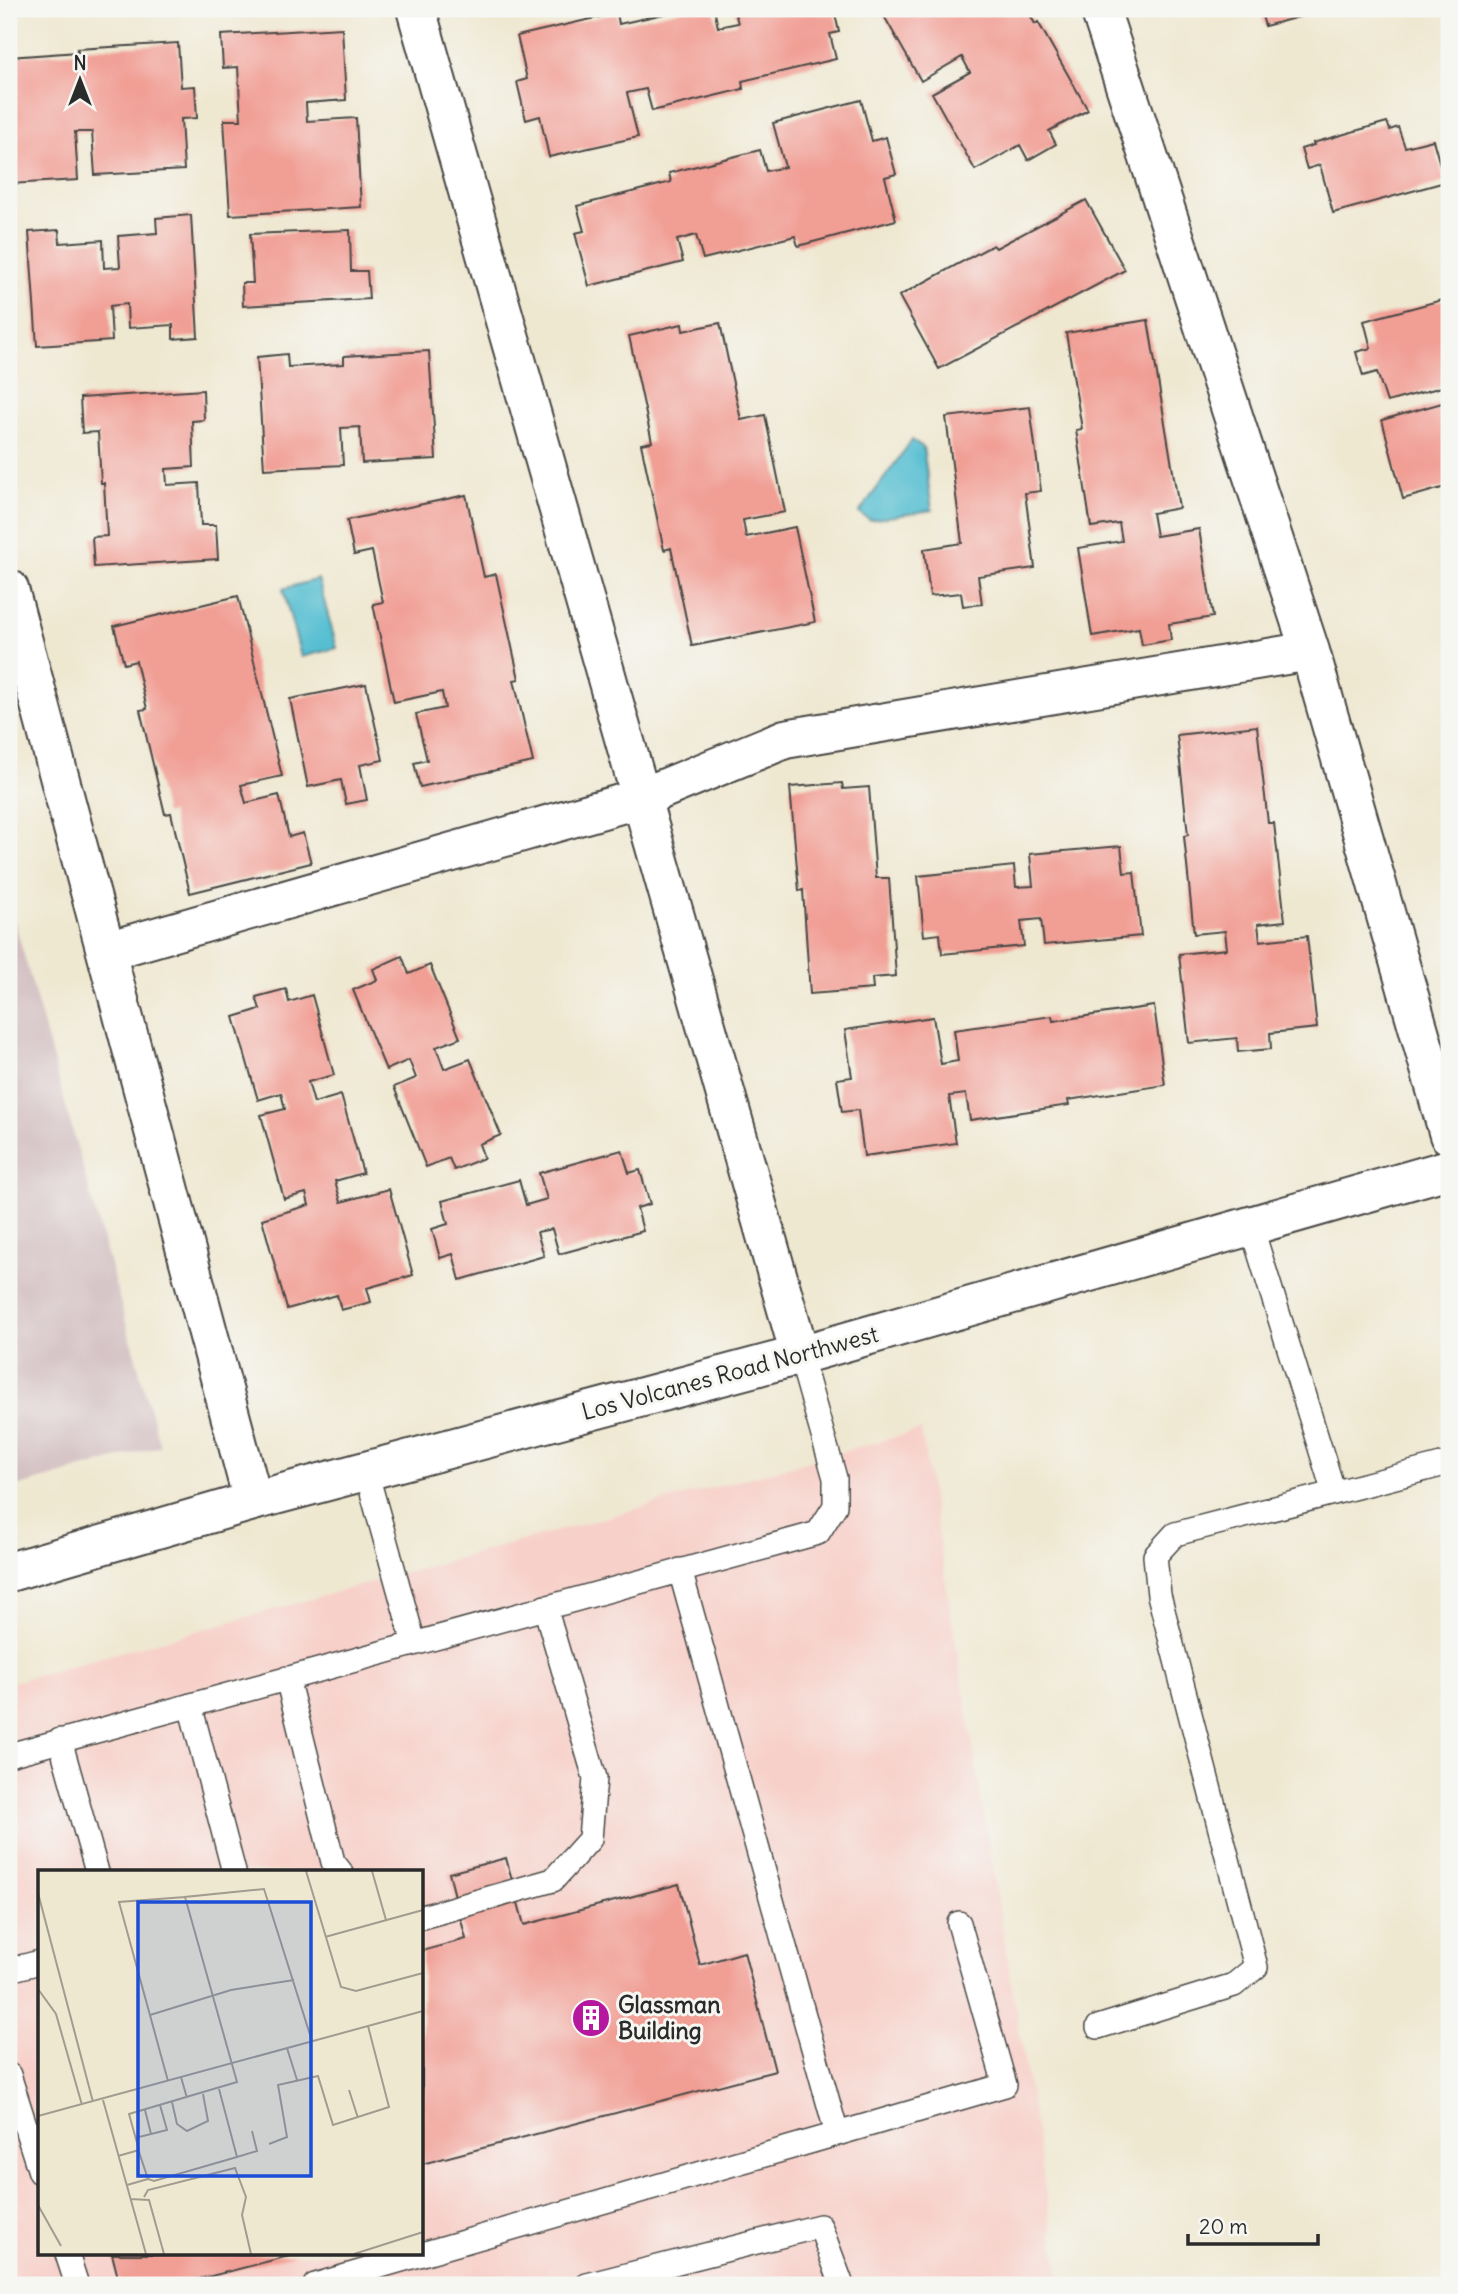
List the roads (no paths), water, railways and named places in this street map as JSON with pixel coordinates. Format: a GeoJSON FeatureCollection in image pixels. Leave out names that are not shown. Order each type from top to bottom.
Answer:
{"type":"FeatureCollection","features":[{"type":"Feature","properties":{"kind":"street"},"geometry":{"type":"LineString","coordinates":[[416,9],[800,1354]]}},
{"type":"Feature","properties":{"kind":"street"},"geometry":{"type":"LineString","coordinates":[[1100,9],[1310,652],[1449,1135]]}},
{"type":"Feature","properties":{"kind":"street"},"geometry":{"type":"LineString","coordinates":[[9,589],[253,1501]]}},
{"type":"Feature","properties":{"kind":"street"},"geometry":{"type":"LineString","coordinates":[[107,951],[641,798],[785,739],[1310,652]]}},
{"type":"Feature","properties":{"kind":"street","name":"Los Volcanes Road Northwest"},"geometry":{"type":"LineString","coordinates":[[9,1572],[253,1501],[800,1354],[1449,1169]]}},
{"type":"Feature","properties":{"kind":"lane"},"geometry":{"type":"LineString","coordinates":[[1251,1226],[1334,1493]]}},
{"type":"Feature","properties":{"kind":"lane"},"geometry":{"type":"LineString","coordinates":[[9,1755],[818,1533],[835,1506],[835,1478],[800,1354]]}},
{"type":"Feature","properties":{"kind":"lane"},"geometry":{"type":"LineString","coordinates":[[1098,2027],[1234,1985],[1256,1967],[1159,1595],[1155,1556],[1175,1534],[1449,1463]]}},
{"type":"Feature","properties":{"kind":"lane"},"geometry":{"type":"LineString","coordinates":[[366,1471],[414,1643]]}},
{"type":"Feature","properties":{"kind":"lane"},"geometry":{"type":"LineString","coordinates":[[680,1570],[837,2133]]}},
{"type":"Feature","properties":{"kind":"lane"},"geometry":{"type":"LineString","coordinates":[[424,1916],[553,1880],[590,1839],[595,1778],[545,1607]]}},
{"type":"Feature","properties":{"kind":"lane"},"geometry":{"type":"LineString","coordinates":[[287,1678],[333,1862],[339,1870]]}},
{"type":"Feature","properties":{"kind":"lane"},"geometry":{"type":"LineString","coordinates":[[190,1705],[233,1870]]}},
{"type":"Feature","properties":{"kind":"lane"},"geometry":{"type":"LineString","coordinates":[[60,1740],[96,1870]]}},
{"type":"Feature","properties":{"kind":"lane"},"geometry":{"type":"LineString","coordinates":[[424,2253],[1005,2085],[959,1923]]}},
{"type":"Feature","properties":{"kind":"lane"},"geometry":{"type":"LineString","coordinates":[[9,1970],[38,1963]]}},
{"type":"Feature","properties":{"kind":"lane"},"geometry":{"type":"LineString","coordinates":[[9,2078],[9,2075],[38,2166]]}},
{"type":"Feature","properties":{"kind":"lane"},"geometry":{"type":"LineString","coordinates":[[587,2285],[820,2226],[842,2285]]}},
{"type":"Feature","properties":{"kind":"lane"},"geometry":{"type":"LineString","coordinates":[[68,2256],[77,2285]]}},
{"type":"Feature","properties":{"kind":"lane"},"geometry":{"type":"LineString","coordinates":[[315,2285],[415,2256]]}},
{"type":"Feature","properties":{"kind":"water"},"geometry":{"type":"Polygon","coordinates":[[[912,440],[923,447],[932,510],[870,520],[859,513],[912,440]]]}},
{"type":"Feature","properties":{"kind":"water"},"geometry":{"type":"Polygon","coordinates":[[[318,579],[337,648],[301,657],[283,589],[318,579]]]}},
{"type":"Feature","properties":{"kind":"place","name":"Glassman Building"},"geometry":{"type":"Point","coordinates":[591,2018]}}]}
